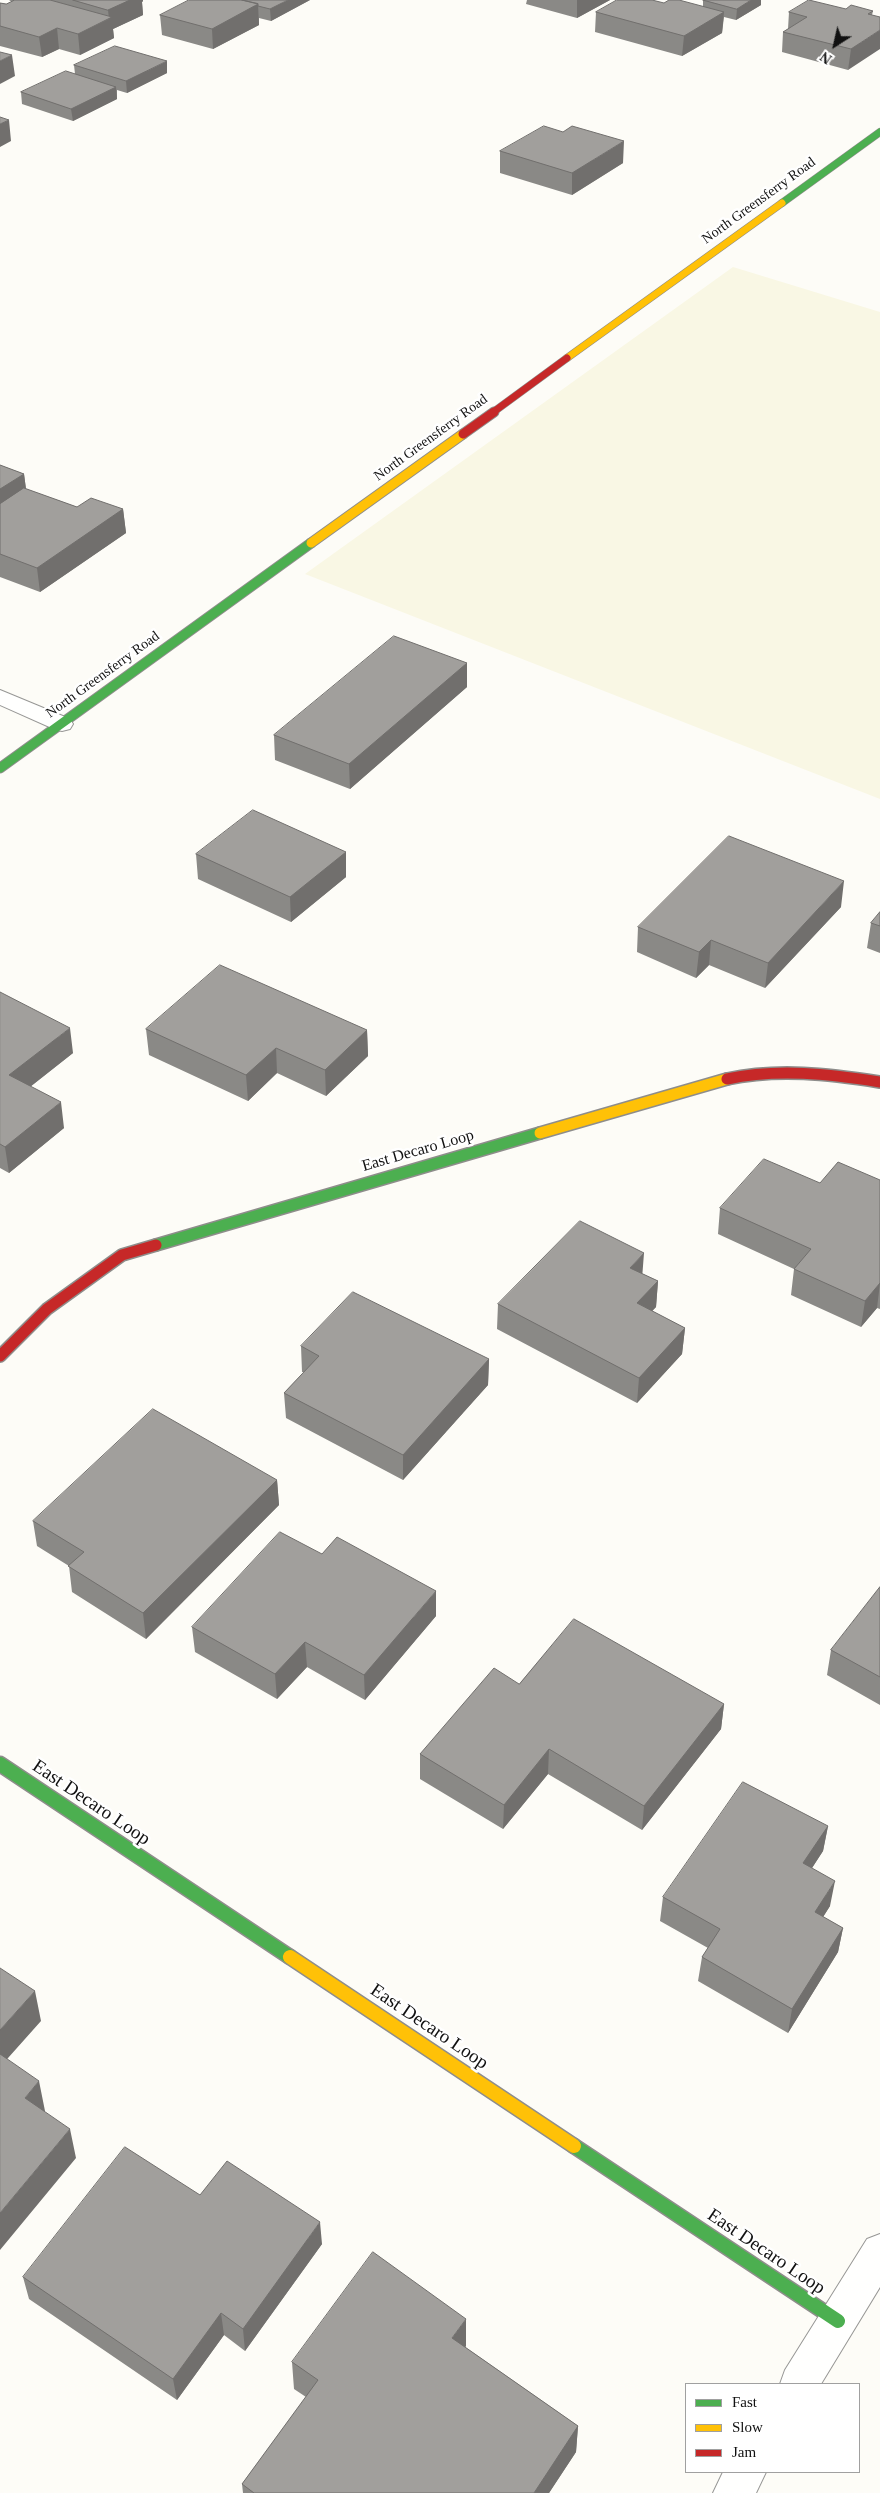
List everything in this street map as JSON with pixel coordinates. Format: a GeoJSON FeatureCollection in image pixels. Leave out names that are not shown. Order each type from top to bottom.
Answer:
{"type":"FeatureCollection","features":[{"type":"Feature","properties":{"kind":"main road","name":"North Greensferry Road"},"geometry":{"type":"LineString","coordinates":[[0,768],[880,132]]}},
{"type":"Feature","properties":{"kind":"main road","name":"East Decaro Loop"},"geometry":{"type":"LineString","coordinates":[[0,1356],[47,1309],[122,1256],[741,1075],[830,1074],[880,1082]]}},
{"type":"Feature","properties":{"kind":"main road","name":"East Decaro Loop"},"geometry":{"type":"LineString","coordinates":[[0,1764],[838,2321]]}},
{"type":"Feature","properties":{"kind":"street"},"geometry":{"type":"LineString","coordinates":[[0,697],[62,724]]}},
{"type":"Feature","properties":{"kind":"street"},"geometry":{"type":"LineString","coordinates":[[800,2383],[880,2252]]}},
{"type":"Feature","properties":{"kind":"street"},"geometry":{"type":"LineString","coordinates":[[734,2493],[745,2473]]}},
{"type":"Feature","properties":{"kind":"shaded area"},"geometry":{"type":"Polygon","coordinates":[[[733,267],[880,312],[880,799],[305,574],[733,267]]]}},
{"type":"Feature","properties":{"kind":"building"},"geometry":{"type":"Polygon","coordinates":[[[15,0],[50,0],[112,17],[78,34],[57,28],[39,37],[0,26],[0,3],[6,4],[15,0]]]}},
{"type":"Feature","properties":{"kind":"building"},"geometry":{"type":"Polygon","coordinates":[[[73,0],[130,0],[108,10],[73,0]]]}},
{"type":"Feature","properties":{"kind":"building"},"geometry":{"type":"Polygon","coordinates":[[[189,0],[242,0],[258,4],[212,29],[160,15],[189,0]]]}},
{"type":"Feature","properties":{"kind":"building"},"geometry":{"type":"Polygon","coordinates":[[[242,0],[288,0],[270,9],[242,0]]]}},
{"type":"Feature","properties":{"kind":"building"},"geometry":{"type":"Polygon","coordinates":[[[617,0],[652,0],[664,3],[669,0],[679,0],[724,12],[684,36],[596,12],[617,0]]]}},
{"type":"Feature","properties":{"kind":"building"},"geometry":{"type":"Polygon","coordinates":[[[703,0],[751,0],[737,9],[703,0]]]}},
{"type":"Feature","properties":{"kind":"building"},"geometry":{"type":"Polygon","coordinates":[[[809,0],[846,9],[851,5],[873,11],[868,14],[880,17],[880,30],[851,49],[783,32],[807,17],[789,12],[809,0]]]}},
{"type":"Feature","properties":{"kind":"building"},"geometry":{"type":"Polygon","coordinates":[[[115,46],[167,61],[126,81],[74,65],[115,46]]]}},
{"type":"Feature","properties":{"kind":"building"},"geometry":{"type":"Polygon","coordinates":[[[0,52],[12,55],[0,61],[0,52]]]}},
{"type":"Feature","properties":{"kind":"building"},"geometry":{"type":"Polygon","coordinates":[[[66,71],[116,87],[71,109],[21,92],[66,71]]]}},
{"type":"Feature","properties":{"kind":"building"},"geometry":{"type":"Polygon","coordinates":[[[0,117],[9,120],[0,124],[0,117]]]}},
{"type":"Feature","properties":{"kind":"building"},"geometry":{"type":"Polygon","coordinates":[[[544,126],[563,132],[572,126],[624,141],[572,173],[500,151],[544,126]]]}},
{"type":"Feature","properties":{"kind":"building"},"geometry":{"type":"Polygon","coordinates":[[[0,465],[24,474],[0,489],[0,465]]]}},
{"type":"Feature","properties":{"kind":"building"},"geometry":{"type":"Polygon","coordinates":[[[24,488],[77,507],[91,498],[123,509],[37,568],[0,554],[0,504],[24,488]]]}},
{"type":"Feature","properties":{"kind":"building"},"geometry":{"type":"Polygon","coordinates":[[[394,636],[467,663],[349,764],[274,735],[394,636]]]}},
{"type":"Feature","properties":{"kind":"building"},"geometry":{"type":"Polygon","coordinates":[[[253,810],[346,852],[290,897],[196,854],[253,810]]]}},
{"type":"Feature","properties":{"kind":"building"},"geometry":{"type":"Polygon","coordinates":[[[729,836],[844,881],[768,963],[711,940],[699,952],[638,927],[729,836]]]}},
{"type":"Feature","properties":{"kind":"building"},"geometry":{"type":"Polygon","coordinates":[[[880,912],[880,926],[871,923],[880,912]]]}},
{"type":"Feature","properties":{"kind":"building"},"geometry":{"type":"Polygon","coordinates":[[[220,965],[367,1030],[325,1070],[276,1048],[246,1075],[146,1029],[220,965]]]}},
{"type":"Feature","properties":{"kind":"building"},"geometry":{"type":"Polygon","coordinates":[[[0,992],[70,1028],[9,1075],[61,1102],[5,1147],[0,1144],[0,992]]]}},
{"type":"Feature","properties":{"kind":"building"},"geometry":{"type":"Polygon","coordinates":[[[764,1159],[820,1183],[838,1162],[880,1180],[880,1283],[865,1301],[794,1269],[811,1249],[720,1208],[764,1159]]]}},
{"type":"Feature","properties":{"kind":"building"},"geometry":{"type":"Polygon","coordinates":[[[580,1221],[644,1253],[630,1268],[658,1281],[637,1303],[685,1328],[639,1378],[498,1304],[580,1221]]]}},
{"type":"Feature","properties":{"kind":"building"},"geometry":{"type":"Polygon","coordinates":[[[353,1292],[489,1359],[403,1455],[284,1393],[319,1356],[301,1346],[353,1292]]]}},
{"type":"Feature","properties":{"kind":"building"},"geometry":{"type":"Polygon","coordinates":[[[153,1409],[277,1480],[143,1613],[68,1566],[84,1552],[33,1521],[153,1409]]]}},
{"type":"Feature","properties":{"kind":"building"},"geometry":{"type":"Polygon","coordinates":[[[280,1532],[322,1554],[337,1537],[436,1591],[364,1675],[305,1642],[275,1674],[192,1627],[280,1532]]]}},
{"type":"Feature","properties":{"kind":"building"},"geometry":{"type":"Polygon","coordinates":[[[880,1587],[880,1677],[831,1650],[880,1587]]]}},
{"type":"Feature","properties":{"kind":"building"},"geometry":{"type":"Polygon","coordinates":[[[574,1619],[724,1704],[644,1806],[549,1749],[504,1805],[420,1754],[494,1668],[519,1684],[574,1619]]]}},
{"type":"Feature","properties":{"kind":"building"},"geometry":{"type":"Polygon","coordinates":[[[743,1782],[828,1826],[803,1863],[835,1881],[815,1912],[843,1928],[792,2009],[702,1957],[720,1929],[663,1897],[743,1782]]]}},
{"type":"Feature","properties":{"kind":"building"},"geometry":{"type":"Polygon","coordinates":[[[0,1968],[35,1991],[0,2030],[0,1968]]]}},
{"type":"Feature","properties":{"kind":"building"},"geometry":{"type":"Polygon","coordinates":[[[0,2054],[39,2081],[25,2098],[70,2129],[0,2213],[0,2054]]]}},
{"type":"Feature","properties":{"kind":"building"},"geometry":{"type":"Polygon","coordinates":[[[125,2147],[200,2195],[227,2161],[320,2222],[243,2329],[221,2313],[173,2379],[23,2277],[125,2147]]]}},
{"type":"Feature","properties":{"kind":"building"},"geometry":{"type":"Polygon","coordinates":[[[373,2252],[466,2319],[452,2338],[578,2426],[534,2493],[254,2493],[242,2484],[318,2380],[292,2362],[373,2252]]]}},
{"type":"Feature","properties":{"kind":"traffic: fast"},"geometry":{"type":"LineString","coordinates":[[782,203],[880,132]]}},
{"type":"Feature","properties":{"kind":"traffic: fast"},"geometry":{"type":"LineString","coordinates":[[0,768],[311,543]]}},
{"type":"Feature","properties":{"kind":"traffic: fast"},"geometry":{"type":"LineString","coordinates":[[156,1245],[540,1133]]}},
{"type":"Feature","properties":{"kind":"traffic: fast"},"geometry":{"type":"LineString","coordinates":[[0,1764],[290,1957]]}},
{"type":"Feature","properties":{"kind":"traffic: fast"},"geometry":{"type":"LineString","coordinates":[[574,2146],[838,2321]]}},
{"type":"Feature","properties":{"kind":"traffic: slow"},"geometry":{"type":"LineString","coordinates":[[567,358],[782,203]]}},
{"type":"Feature","properties":{"kind":"traffic: slow"},"geometry":{"type":"LineString","coordinates":[[311,543],[463,434]]}},
{"type":"Feature","properties":{"kind":"traffic: slow"},"geometry":{"type":"LineString","coordinates":[[540,1133],[727,1079]]}},
{"type":"Feature","properties":{"kind":"traffic: slow"},"geometry":{"type":"LineString","coordinates":[[290,1957],[574,2146]]}},
{"type":"Feature","properties":{"kind":"traffic: jam"},"geometry":{"type":"LineString","coordinates":[[463,434],[567,358]]}},
{"type":"Feature","properties":{"kind":"traffic: jam"},"geometry":{"type":"LineString","coordinates":[[727,1079],[763,1073],[803,1073],[880,1082]]}},
{"type":"Feature","properties":{"kind":"traffic: jam"},"geometry":{"type":"LineString","coordinates":[[0,1356],[47,1309],[122,1255],[156,1245]]}}]}
